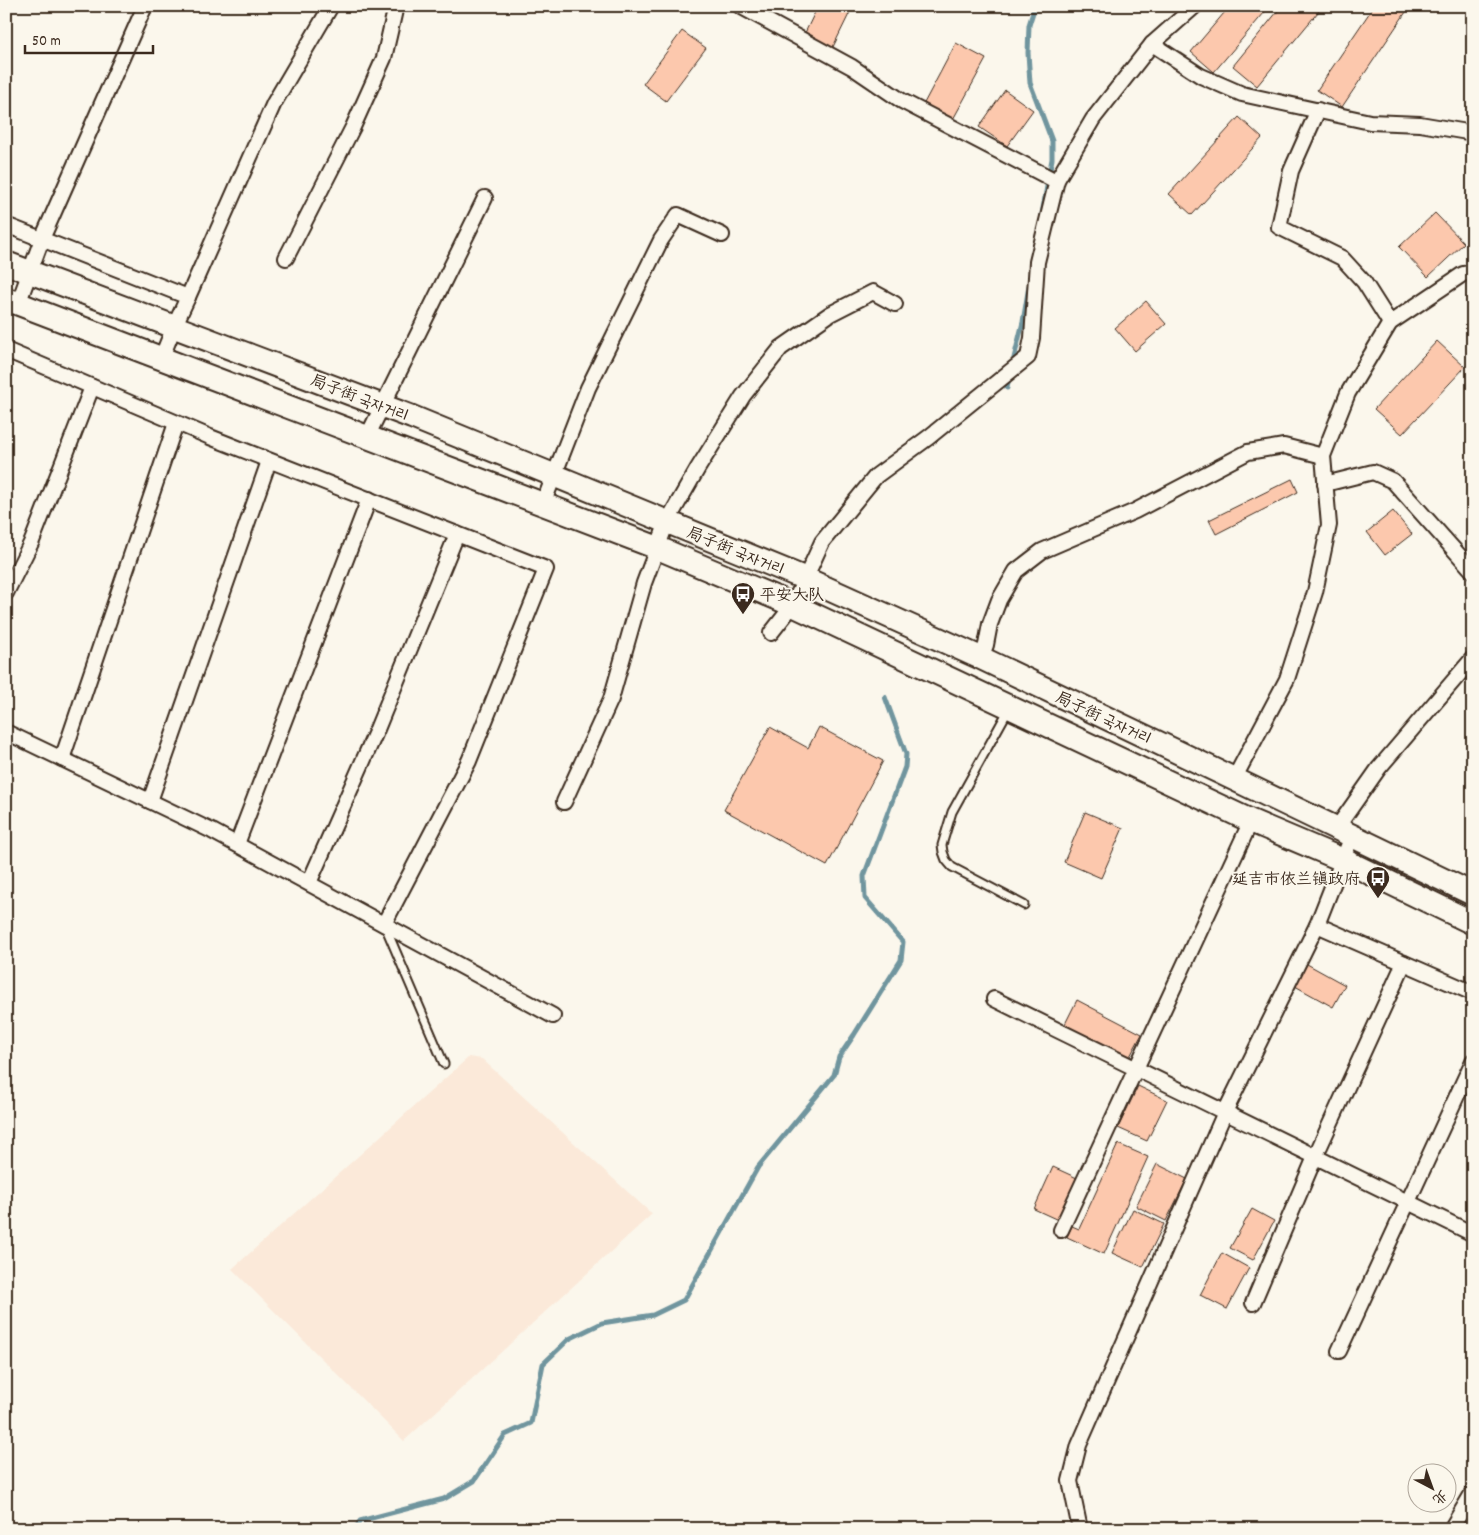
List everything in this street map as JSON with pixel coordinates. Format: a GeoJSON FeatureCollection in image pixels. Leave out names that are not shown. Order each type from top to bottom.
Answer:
{"type":"FeatureCollection","features":[{"type":"Feature","properties":{"kind":"main road","name":"局子街 국자거리"},"geometry":{"type":"LineString","coordinates":[[6,263],[382,405],[804,578],[981,658],[1344,832],[1470,889]]}},
{"type":"Feature","properties":{"kind":"main road","name":"局子街 국자거리"},"geometry":{"type":"LineString","coordinates":[[12,302],[658,548],[793,605],[1251,821],[1343,860],[1473,922]]}},
{"type":"Feature","properties":{"kind":"street"},"geometry":{"type":"LineString","coordinates":[[12,302],[30,272],[42,239],[145,6]]}},
{"type":"Feature","properties":{"kind":"street"},"geometry":{"type":"LineString","coordinates":[[162,359],[174,327],[274,103],[331,6]]}},
{"type":"Feature","properties":{"kind":"street"},"geometry":{"type":"LineString","coordinates":[[286,258],[353,127],[384,58],[396,6]]}},
{"type":"Feature","properties":{"kind":"street"},"geometry":{"type":"LineString","coordinates":[[740,6],[852,67],[902,101],[1050,177]]}},
{"type":"Feature","properties":{"kind":"street"},"geometry":{"type":"LineString","coordinates":[[771,633],[793,605],[822,542],[876,476],[930,437],[1028,357],[1032,338],[1037,262],[1050,177],[1152,44],[1195,6]]}},
{"type":"Feature","properties":{"kind":"street"},"geometry":{"type":"LineString","coordinates":[[1152,44],[1202,76],[1242,94],[1370,122],[1420,124],[1473,133]]}},
{"type":"Feature","properties":{"kind":"street"},"geometry":{"type":"LineString","coordinates":[[1318,110],[1291,171],[1279,227],[1342,258],[1364,282],[1390,323]]}},
{"type":"Feature","properties":{"kind":"street"},"geometry":{"type":"LineString","coordinates":[[367,437],[485,198]]}},
{"type":"Feature","properties":{"kind":"street"},"geometry":{"type":"LineString","coordinates":[[543,504],[588,388],[661,240],[678,215],[722,235]]}},
{"type":"Feature","properties":{"kind":"street"},"geometry":{"type":"LineString","coordinates":[[6,225],[188,297]]}},
{"type":"Feature","properties":{"kind":"street"},"geometry":{"type":"LineString","coordinates":[[1234,778],[1287,679],[1315,592],[1329,525],[1323,456],[1348,393],[1390,323],[1462,274],[1473,272]]}},
{"type":"Feature","properties":{"kind":"street"},"geometry":{"type":"LineString","coordinates":[[564,802],[611,699],[644,583],[667,522],[743,396],[782,348],[830,314],[874,292],[896,304]]}},
{"type":"Feature","properties":{"kind":"street"},"geometry":{"type":"LineString","coordinates":[[6,350],[176,423],[546,569],[469,760],[384,924]]}},
{"type":"Feature","properties":{"kind":"street"},"geometry":{"type":"LineString","coordinates":[[6,593],[32,541],[92,387]]}},
{"type":"Feature","properties":{"kind":"street"},"geometry":{"type":"LineString","coordinates":[[62,759],[176,423]]}},
{"type":"Feature","properties":{"kind":"street"},"geometry":{"type":"LineString","coordinates":[[981,658],[986,645],[990,624],[1016,571],[1042,551],[1134,511],[1248,452],[1284,446],[1323,456]]}},
{"type":"Feature","properties":{"kind":"street"},"geometry":{"type":"LineString","coordinates":[[150,801],[270,461]]}},
{"type":"Feature","properties":{"kind":"street"},"geometry":{"type":"LineString","coordinates":[[1325,484],[1373,472],[1393,481],[1473,570]]}},
{"type":"Feature","properties":{"kind":"street"},"geometry":{"type":"LineString","coordinates":[[237,844],[368,499]]}},
{"type":"Feature","properties":{"kind":"street"},"geometry":{"type":"LineString","coordinates":[[309,883],[375,734],[457,534]]}},
{"type":"Feature","properties":{"kind":"street"},"geometry":{"type":"LineString","coordinates":[[1080,1529],[1070,1481],[1079,1445],[1225,1112],[1317,924],[1343,860],[1344,832],[1379,768],[1473,658]]}},
{"type":"Feature","properties":{"kind":"street"},"geometry":{"type":"LineString","coordinates":[[6,732],[237,844],[553,1016]]}},
{"type":"Feature","properties":{"kind":"street"},"geometry":{"type":"LineString","coordinates":[[1061,1230],[1251,821]]}},
{"type":"Feature","properties":{"kind":"street"},"geometry":{"type":"LineString","coordinates":[[1317,924],[1473,993]]}},
{"type":"Feature","properties":{"kind":"street"},"geometry":{"type":"LineString","coordinates":[[1253,1303],[1315,1157],[1404,963]]}},
{"type":"Feature","properties":{"kind":"street"},"geometry":{"type":"LineString","coordinates":[[994,999],[1473,1234]]}},
{"type":"Feature","properties":{"kind":"street"},"geometry":{"type":"LineString","coordinates":[[1339,1351],[1473,1062]]}},
{"type":"Feature","properties":{"kind":"street"},"geometry":{"type":"LineString","coordinates":[[1450,1529],[1473,1492]]}},
{"type":"Feature","properties":{"kind":"lane"},"geometry":{"type":"LineString","coordinates":[[1010,707],[952,812],[942,845],[946,860],[952,867],[1024,905]]}},
{"type":"Feature","properties":{"kind":"lane"},"geometry":{"type":"LineString","coordinates":[[384,924],[444,1064]]}},
{"type":"Feature","properties":{"kind":"shaded area"},"geometry":{"type":"Polygon","coordinates":[[[469,1057],[482,1059],[652,1214],[404,1441],[232,1269],[469,1057]]]}},
{"type":"Feature","properties":{"kind":"building"},"geometry":{"type":"Polygon","coordinates":[[[818,6],[853,6],[831,51],[803,37],[818,6]]]}},
{"type":"Feature","properties":{"kind":"building"},"geometry":{"type":"Polygon","coordinates":[[[1230,6],[1270,6],[1214,72],[1191,52],[1230,6]]]}},
{"type":"Feature","properties":{"kind":"building"},"geometry":{"type":"Polygon","coordinates":[[[1282,6],[1323,6],[1257,86],[1233,66],[1282,6]]]}},
{"type":"Feature","properties":{"kind":"building"},"geometry":{"type":"Polygon","coordinates":[[[1374,6],[1410,6],[1342,107],[1317,90],[1374,6]]]}},
{"type":"Feature","properties":{"kind":"building"},"geometry":{"type":"Polygon","coordinates":[[[682,31],[706,48],[666,101],[643,84],[682,31]]]}},
{"type":"Feature","properties":{"kind":"building"},"geometry":{"type":"Polygon","coordinates":[[[956,43],[986,59],[951,123],[922,107],[956,43]]]}},
{"type":"Feature","properties":{"kind":"building"},"geometry":{"type":"Polygon","coordinates":[[[1005,90],[1033,110],[1007,146],[979,127],[1005,90]]]}},
{"type":"Feature","properties":{"kind":"building"},"geometry":{"type":"Polygon","coordinates":[[[1239,117],[1262,138],[1192,215],[1169,194],[1239,117]]]}},
{"type":"Feature","properties":{"kind":"building"},"geometry":{"type":"Polygon","coordinates":[[[1435,213],[1464,243],[1428,277],[1399,247],[1435,213]]]}},
{"type":"Feature","properties":{"kind":"building"},"geometry":{"type":"Polygon","coordinates":[[[1146,301],[1166,324],[1135,351],[1115,328],[1146,301]]]}},
{"type":"Feature","properties":{"kind":"building"},"geometry":{"type":"Polygon","coordinates":[[[1437,341],[1465,367],[1402,434],[1374,409],[1437,341]]]}},
{"type":"Feature","properties":{"kind":"building"},"geometry":{"type":"Polygon","coordinates":[[[1292,479],[1298,492],[1216,534],[1209,520],[1292,479]]]}},
{"type":"Feature","properties":{"kind":"building"},"geometry":{"type":"Polygon","coordinates":[[[1393,511],[1412,534],[1385,555],[1367,532],[1393,511]]]}},
{"type":"Feature","properties":{"kind":"building"},"geometry":{"type":"Polygon","coordinates":[[[770,727],[808,748],[819,727],[883,761],[827,866],[724,810],[770,727]]]}},
{"type":"Feature","properties":{"kind":"building"},"geometry":{"type":"Polygon","coordinates":[[[1085,812],[1123,828],[1101,878],[1064,862],[1085,812]]]}},
{"type":"Feature","properties":{"kind":"building"},"geometry":{"type":"Polygon","coordinates":[[[1307,964],[1345,985],[1333,1007],[1295,986],[1307,964]]]}},
{"type":"Feature","properties":{"kind":"building"},"geometry":{"type":"Polygon","coordinates":[[[1077,1000],[1142,1034],[1128,1060],[1064,1026],[1077,1000]]]}},
{"type":"Feature","properties":{"kind":"building"},"geometry":{"type":"Polygon","coordinates":[[[1138,1086],[1167,1100],[1147,1141],[1118,1128],[1138,1086]]]}},
{"type":"Feature","properties":{"kind":"building"},"geometry":{"type":"Polygon","coordinates":[[[1118,1144],[1148,1157],[1104,1254],[1067,1237],[1072,1226],[1079,1229],[1118,1144]]]}},
{"type":"Feature","properties":{"kind":"building"},"geometry":{"type":"Polygon","coordinates":[[[1157,1164],[1187,1179],[1166,1221],[1136,1206],[1157,1164]]]}},
{"type":"Feature","properties":{"kind":"building"},"geometry":{"type":"Polygon","coordinates":[[[1053,1167],[1077,1178],[1058,1220],[1034,1209],[1053,1167]]]}},
{"type":"Feature","properties":{"kind":"building"},"geometry":{"type":"Polygon","coordinates":[[[1133,1209],[1164,1224],[1143,1267],[1112,1253],[1133,1209]]]}},
{"type":"Feature","properties":{"kind":"building"},"geometry":{"type":"Polygon","coordinates":[[[1252,1209],[1274,1221],[1253,1260],[1230,1248],[1252,1209]]]}},
{"type":"Feature","properties":{"kind":"building"},"geometry":{"type":"Polygon","coordinates":[[[1222,1253],[1249,1268],[1227,1309],[1200,1295],[1222,1253]]]}},
{"type":"Feature","properties":{"kind":"waterway"},"geometry":{"type":"LineString","coordinates":[[1035,6],[1029,25],[1030,83],[1052,141],[1052,159],[1042,214]]}},
{"type":"Feature","properties":{"kind":"waterway"},"geometry":{"type":"LineString","coordinates":[[1012,366],[1023,322],[1029,286]]}},
{"type":"Feature","properties":{"kind":"waterway"},"geometry":{"type":"LineString","coordinates":[[1007,388],[1009,377]]}},
{"type":"Feature","properties":{"kind":"waterway"},"geometry":{"type":"LineString","coordinates":[[355,1529],[360,1521],[444,1499],[474,1481],[505,1435],[531,1423],[543,1364],[569,1339],[602,1323],[653,1315],[684,1300],[758,1167],[834,1075],[839,1057],[901,960],[903,942],[865,898],[864,876],[905,767],[906,754],[885,697]]}},
{"type":"Feature","properties":{"kind":"place","name":"平安大队"},"geometry":{"type":"Point","coordinates":[743,615]}},
{"type":"Feature","properties":{"kind":"place","name":"延吉市依兰镇政府"},"geometry":{"type":"Point","coordinates":[1378,899]}}]}
